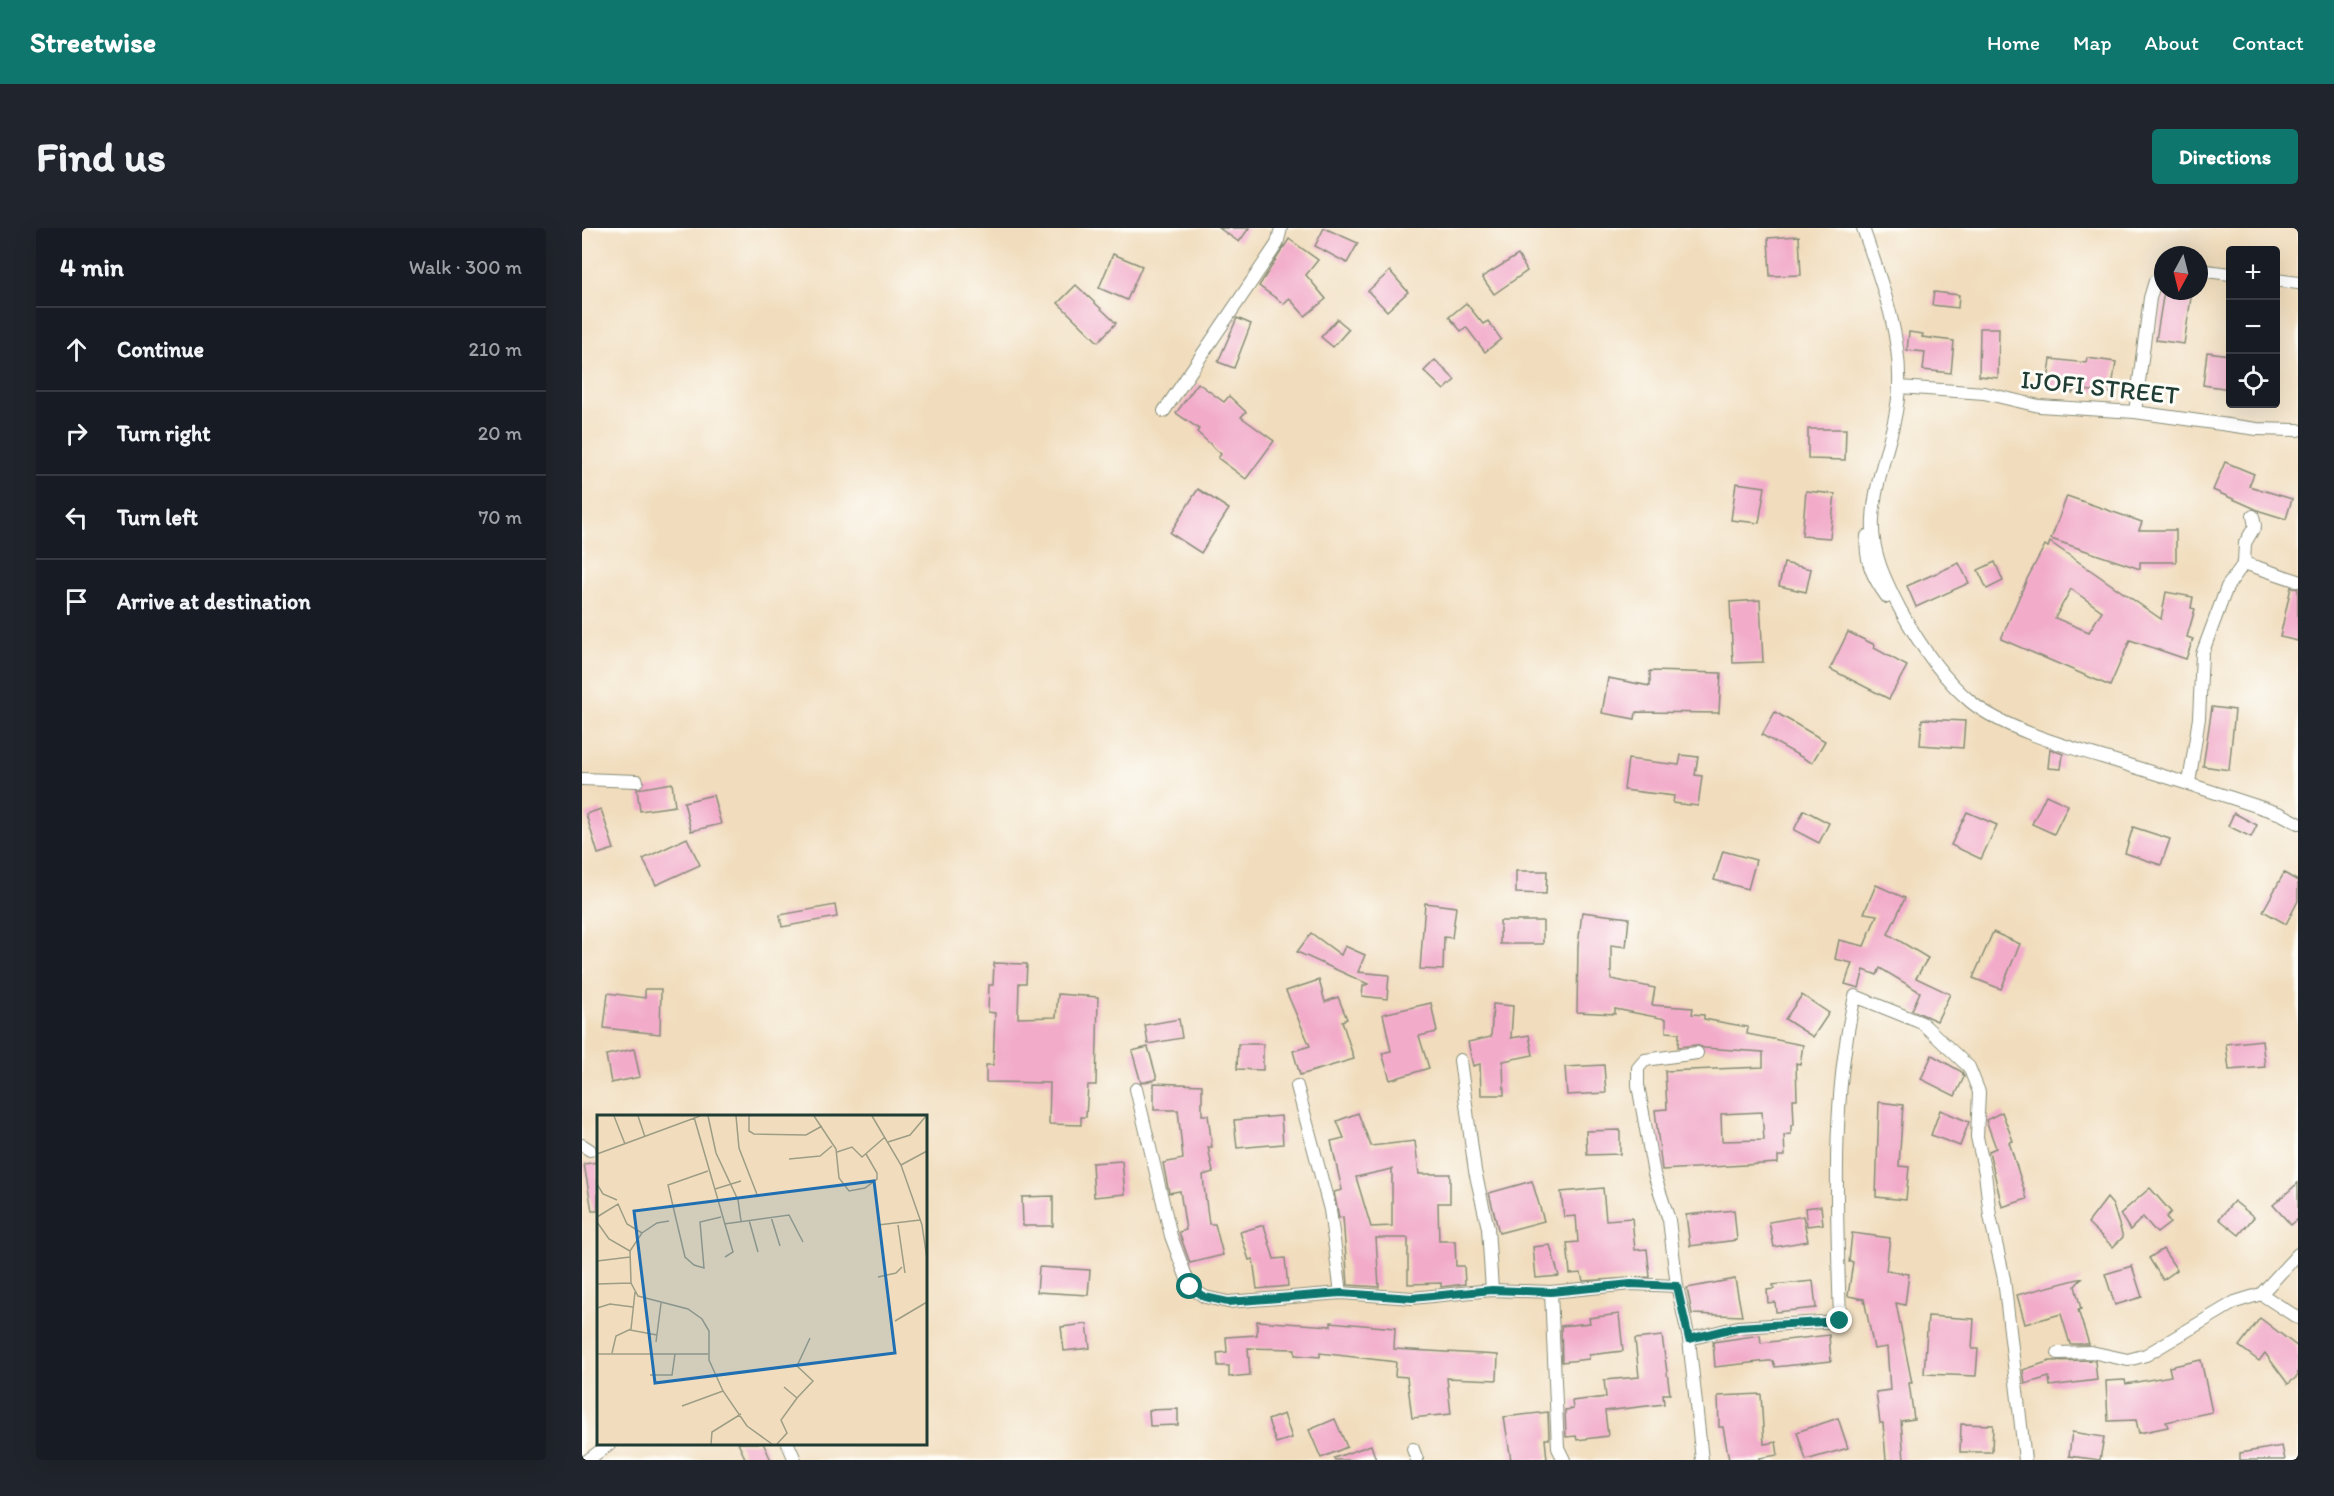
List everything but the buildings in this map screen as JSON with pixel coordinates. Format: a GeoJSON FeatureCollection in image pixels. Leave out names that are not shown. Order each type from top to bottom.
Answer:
{"type":"FeatureCollection","features":[{"type":"Feature","properties":{"kind":"street"},"geometry":{"type":"LineString","coordinates":[[1164,411],[1277,244],[1281,228]]}},
{"type":"Feature","properties":{"kind":"street"},"geometry":{"type":"LineString","coordinates":[[1863,228],[1888,303],[1897,345],[1899,387],[1893,421],[1876,484],[1872,520],[1874,550],[1886,582],[1913,634],[1939,669],[1971,702],[2001,720],[2075,748],[2281,814],[2298,823]]}},
{"type":"Feature","properties":{"kind":"street"},"geometry":{"type":"LineString","coordinates":[[2208,271],[2226,273]]}},
{"type":"Feature","properties":{"kind":"street"},"geometry":{"type":"LineString","coordinates":[[2280,281],[2298,283]]}},
{"type":"Feature","properties":{"kind":"street"},"geometry":{"type":"LineString","coordinates":[[2135,412],[2150,298],[2154,287]]}},
{"type":"Feature","properties":{"kind":"street","name":"IJOFI STREET"},"geometry":{"type":"LineString","coordinates":[[1899,387],[1984,393],[2039,405],[2135,412],[2257,429],[2298,430]]}},
{"type":"Feature","properties":{"kind":"street"},"geometry":{"type":"LineString","coordinates":[[2189,783],[2199,718],[2202,654],[2227,587],[2244,563],[2245,543],[2255,526],[2253,516]]}},
{"type":"Feature","properties":{"kind":"street"},"geometry":{"type":"LineString","coordinates":[[2244,563],[2298,581]]}},
{"type":"Feature","properties":{"kind":"street"},"geometry":{"type":"LineString","coordinates":[[582,779],[637,781]]}},
{"type":"Feature","properties":{"kind":"street"},"geometry":{"type":"LineString","coordinates":[[1689,1339],[1738,1327],[1840,1321],[1836,1139],[1845,1038],[1856,996],[1922,1023],[1969,1067],[1979,1092],[1977,1137],[1985,1173],[1990,1216],[2004,1279],[2025,1460]]}},
{"type":"Feature","properties":{"kind":"street"},"geometry":{"type":"LineString","coordinates":[[1697,1053],[1645,1060],[1638,1068],[1638,1084],[1654,1174],[1669,1220],[1677,1286],[1689,1339],[1702,1460]]}},
{"type":"Feature","properties":{"kind":"street"},"geometry":{"type":"LineString","coordinates":[[1460,1060],[1475,1171],[1488,1228],[1492,1290]]}},
{"type":"Feature","properties":{"kind":"street"},"geometry":{"type":"LineString","coordinates":[[1297,1086],[1330,1210],[1341,1293]]}},
{"type":"Feature","properties":{"kind":"street"},"geometry":{"type":"LineString","coordinates":[[1136,1089],[1171,1236],[1190,1287],[1205,1297],[1228,1302],[1341,1293],[1412,1298],[1492,1290],[1551,1292],[1631,1284],[1677,1286]]}},
{"type":"Feature","properties":{"kind":"street"},"geometry":{"type":"LineString","coordinates":[[2058,1353],[2091,1352],[2128,1360],[2146,1355],[2235,1302],[2262,1294],[2298,1254]]}},
{"type":"Feature","properties":{"kind":"street"},"geometry":{"type":"LineString","coordinates":[[1551,1292],[1558,1448],[1564,1460]]}},
{"type":"Feature","properties":{"kind":"street"},"geometry":{"type":"LineString","coordinates":[[2262,1294],[2298,1318]]}},
{"type":"Feature","properties":{"kind":"street"},"geometry":{"type":"LineString","coordinates":[[588,1460],[607,1445]]}},
{"type":"Feature","properties":{"kind":"street"},"geometry":{"type":"LineString","coordinates":[[789,1445],[795,1460]]}},
{"type":"Feature","properties":{"kind":"route"},"geometry":{"type":"LineString","coordinates":[[1190,1287],[1205,1297],[1228,1302],[1341,1293],[1412,1298],[1492,1290],[1551,1292],[1631,1284],[1677,1286],[1689,1339],[1738,1327],[1840,1321]]}}]}
